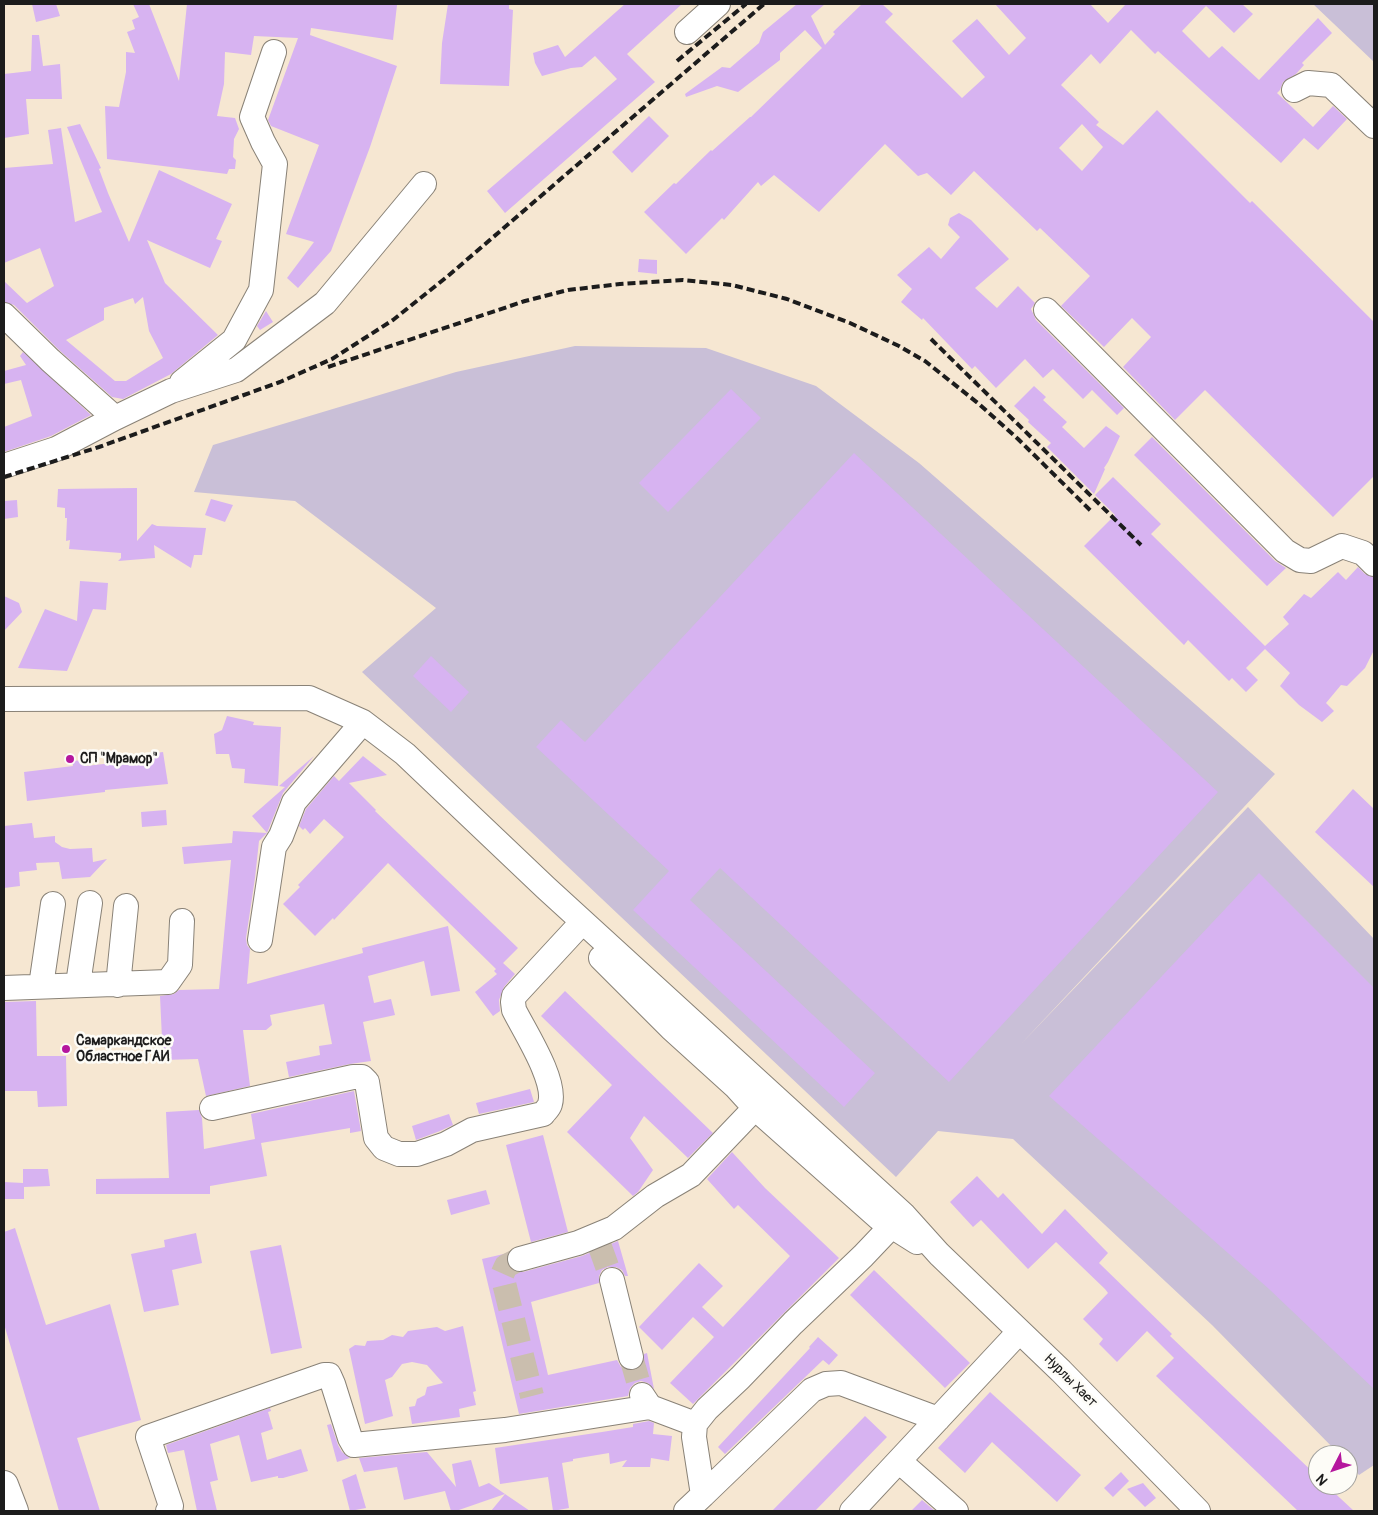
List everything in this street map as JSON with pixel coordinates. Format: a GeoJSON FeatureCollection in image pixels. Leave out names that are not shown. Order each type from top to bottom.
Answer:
{"type":"FeatureCollection","features":[{"type":"Feature","properties":{"kind":"main road"},"geometry":{"type":"LineString","coordinates":[[4,1485],[14,1511]]}},
{"type":"Feature","properties":{"kind":"street"},"geometry":{"type":"LineString","coordinates":[[687,32],[718,4]]}},
{"type":"Feature","properties":{"kind":"street"},"geometry":{"type":"LineString","coordinates":[[171,391],[234,340],[261,290],[275,164],[252,117],[274,52]]}},
{"type":"Feature","properties":{"kind":"street"},"geometry":{"type":"LineString","coordinates":[[1294,90],[1308,83],[1331,85],[1374,126]]}},
{"type":"Feature","properties":{"kind":"street"},"geometry":{"type":"LineString","coordinates":[[4,466],[56,449],[171,391],[236,370],[324,303],[424,184]]}},
{"type":"Feature","properties":{"kind":"street"},"geometry":{"type":"LineString","coordinates":[[1046,310],[1285,551],[1300,560],[1311,561],[1342,546],[1363,553],[1374,564]]}},
{"type":"Feature","properties":{"kind":"street"},"geometry":{"type":"LineString","coordinates":[[4,315],[50,360],[115,418]]}},
{"type":"Feature","properties":{"kind":"street"},"geometry":{"type":"LineString","coordinates":[[4,699],[309,698],[363,722],[405,754],[897,1220]]}},
{"type":"Feature","properties":{"kind":"street"},"geometry":{"type":"LineString","coordinates":[[260,940],[274,847],[281,836],[294,802],[363,722]]}},
{"type":"Feature","properties":{"kind":"street"},"geometry":{"type":"LineString","coordinates":[[546,888],[575,930],[614,972],[735,1086],[755,1108],[879,1218],[897,1220]]}},
{"type":"Feature","properties":{"kind":"street"},"geometry":{"type":"LineString","coordinates":[[78,984],[90,903]]}},
{"type":"Feature","properties":{"kind":"street"},"geometry":{"type":"LineString","coordinates":[[41,986],[53,904]]}},
{"type":"Feature","properties":{"kind":"street"},"geometry":{"type":"LineString","coordinates":[[118,985],[126,906]]}},
{"type":"Feature","properties":{"kind":"street"},"geometry":{"type":"LineString","coordinates":[[4,988],[168,982],[180,966],[182,922]]}},
{"type":"Feature","properties":{"kind":"street"},"geometry":{"type":"LineString","coordinates":[[212,1108],[353,1076],[362,1077],[367,1082],[376,1138],[384,1148],[399,1154],[417,1154],[446,1144],[472,1130],[543,1114],[550,1106],[551,1094],[547,1074],[514,1010],[514,996],[575,930]]}},
{"type":"Feature","properties":{"kind":"street"},"geometry":{"type":"LineString","coordinates":[[520,1259],[578,1243],[599,1240],[655,1196],[691,1174],[755,1108]]}},
{"type":"Feature","properties":{"kind":"street"},"geometry":{"type":"LineString","coordinates":[[703,1495],[694,1437],[695,1424],[707,1409],[863,1256],[897,1220]]}},
{"type":"Feature","properties":{"kind":"street","name":"Нурлы Хает"},"geometry":{"type":"LineString","coordinates":[[897,1220],[940,1254],[1061,1371],[1198,1511]]}},
{"type":"Feature","properties":{"kind":"street"},"geometry":{"type":"LineString","coordinates":[[612,1280],[631,1357]]}},
{"type":"Feature","properties":{"kind":"street"},"geometry":{"type":"LineString","coordinates":[[852,1511],[1019,1332]]}},
{"type":"Feature","properties":{"kind":"street"},"geometry":{"type":"LineString","coordinates":[[168,1511],[171,1506],[148,1437],[324,1375],[329,1375],[333,1384],[350,1438],[354,1445],[505,1430],[646,1401],[695,1424]]}},
{"type":"Feature","properties":{"kind":"street"},"geometry":{"type":"LineString","coordinates":[[686,1511],[812,1390],[826,1384],[842,1383],[938,1419]]}},
{"type":"Feature","properties":{"kind":"street"},"geometry":{"type":"LineString","coordinates":[[899,1461],[956,1511]]}},
{"type":"Feature","properties":{"kind":"shaded area"},"geometry":{"type":"Polygon","coordinates":[[[1313,4],[1374,4],[1374,62],[1313,4]]]}},
{"type":"Feature","properties":{"kind":"shaded area"},"geometry":{"type":"Polygon","coordinates":[[[575,346],[706,348],[816,386],[919,463],[1275,774],[1020,1045],[1248,807],[1374,939],[1374,1465],[1359,1475],[1358,1445],[1330,1445],[1212,1325],[1013,1139],[938,1131],[896,1177],[362,672],[436,608],[295,501],[194,492],[213,445],[456,372],[575,346]]]}},
{"type":"Feature","properties":{"kind":"building"},"geometry":{"type":"Polygon","coordinates":[[[32,4],[56,4],[60,16],[36,22],[32,4]]]}},
{"type":"Feature","properties":{"kind":"building"},"geometry":{"type":"Polygon","coordinates":[[[133,4],[149,4],[179,81],[187,4],[397,5],[393,40],[311,28],[310,35],[397,66],[370,147],[331,251],[298,288],[287,278],[314,242],[286,234],[319,145],[271,126],[268,120],[298,38],[254,36],[251,55],[225,52],[224,84],[217,116],[235,118],[239,129],[234,139],[233,157],[236,160],[235,169],[229,169],[227,174],[107,159],[105,106],[119,107],[126,72],[126,52],[135,53],[127,32],[135,29],[132,20],[139,17],[133,4]]]}},
{"type":"Feature","properties":{"kind":"building"},"geometry":{"type":"Polygon","coordinates":[[[448,4],[509,4],[509,9],[513,10],[509,86],[440,84],[442,43],[448,4]]]}},
{"type":"Feature","properties":{"kind":"building"},"geometry":{"type":"Polygon","coordinates":[[[625,4],[682,4],[627,54],[655,82],[505,213],[487,191],[617,79],[595,56],[582,67],[542,76],[535,63],[533,53],[558,45],[565,57],[625,4]]]}},
{"type":"Feature","properties":{"kind":"building"},"geometry":{"type":"Polygon","coordinates":[[[797,4],[825,4],[811,16],[825,45],[835,34],[833,32],[862,4],[882,4],[893,14],[885,22],[962,98],[985,77],[952,41],[977,19],[1009,55],[1026,38],[995,4],[1090,4],[1108,23],[1126,4],[1242,4],[1253,14],[1234,33],[1206,6],[1182,31],[1209,58],[1222,46],[1259,80],[1318,18],[1332,33],[1302,63],[1304,65],[1296,74],[1283,82],[1277,93],[1313,127],[1333,106],[1347,119],[1318,150],[1304,138],[1281,163],[1158,51],[1155,54],[1131,30],[1100,64],[1091,54],[1061,85],[1099,122],[1096,125],[1123,145],[1157,110],[1250,203],[1252,201],[1374,322],[1374,476],[1333,517],[1205,390],[1175,420],[1123,367],[1151,337],[1132,318],[1104,347],[1061,306],[1090,276],[1040,228],[1037,231],[974,171],[951,195],[927,173],[918,176],[885,144],[819,212],[774,175],[761,186],[758,182],[724,220],[722,218],[686,254],[644,212],[711,150],[751,117],[822,48],[805,30],[780,53],[780,60],[738,92],[717,86],[686,97],[685,94],[722,67],[730,68],[759,43],[763,32],[797,4]],[[1082,124],[1059,148],[1082,171],[1103,147],[1082,124]]]}},
{"type":"Feature","properties":{"kind":"building"},"geometry":{"type":"Polygon","coordinates":[[[32,35],[39,35],[43,66],[60,64],[62,99],[26,99],[29,134],[4,138],[4,74],[31,71],[32,35]]]}},
{"type":"Feature","properties":{"kind":"building"},"geometry":{"type":"Polygon","coordinates":[[[649,116],[669,136],[632,173],[612,152],[649,116]]]}},
{"type":"Feature","properties":{"kind":"building"},"geometry":{"type":"Polygon","coordinates":[[[80,124],[101,168],[99,169],[108,193],[129,242],[159,170],[232,204],[216,239],[222,241],[210,268],[147,240],[165,283],[218,335],[171,374],[123,399],[112,397],[59,350],[14,305],[4,302],[4,281],[27,303],[54,286],[40,248],[4,263],[4,168],[53,164],[48,130],[61,128],[75,222],[102,212],[67,127],[80,124]],[[143,297],[135,304],[133,298],[104,308],[104,320],[66,340],[115,381],[126,381],[163,358],[149,331],[143,297]]]}},
{"type":"Feature","properties":{"kind":"building"},"geometry":{"type":"Polygon","coordinates":[[[959,213],[971,220],[1009,259],[975,288],[997,308],[1018,286],[1035,303],[1031,309],[1036,320],[1124,408],[1117,415],[1092,390],[1083,399],[1053,369],[1043,378],[1025,359],[996,388],[975,366],[972,369],[923,318],[922,320],[901,302],[912,289],[897,275],[929,247],[941,259],[960,237],[948,225],[950,218],[959,213]]]}},
{"type":"Feature","properties":{"kind":"building"},"geometry":{"type":"Polygon","coordinates":[[[639,259],[657,260],[657,274],[638,272],[639,259]]]}},
{"type":"Feature","properties":{"kind":"building"},"geometry":{"type":"Polygon","coordinates":[[[266,311],[273,322],[260,330],[257,326],[266,311]]]}},
{"type":"Feature","properties":{"kind":"building"},"geometry":{"type":"Polygon","coordinates":[[[23,352],[91,415],[51,436],[4,452],[4,427],[32,416],[21,380],[4,384],[4,371],[26,365],[20,356],[23,352]]]}},
{"type":"Feature","properties":{"kind":"building"},"geometry":{"type":"Polygon","coordinates":[[[1034,386],[1046,397],[1043,400],[1067,422],[1062,427],[1084,448],[1106,426],[1120,436],[1104,468],[1094,494],[1047,447],[1051,443],[1014,406],[1034,386]]]}},
{"type":"Feature","properties":{"kind":"building"},"geometry":{"type":"Polygon","coordinates":[[[731,389],[761,418],[668,512],[639,483],[731,389]]]}},
{"type":"Feature","properties":{"kind":"building"},"geometry":{"type":"Polygon","coordinates":[[[1152,437],[1275,561],[1286,568],[1267,586],[1134,455],[1152,437]]]}},
{"type":"Feature","properties":{"kind":"building"},"geometry":{"type":"Polygon","coordinates":[[[854,453],[1218,792],[949,1082],[720,868],[690,900],[875,1073],[844,1107],[633,910],[669,871],[536,747],[561,720],[585,742],[854,453]]]}},
{"type":"Feature","properties":{"kind":"building"},"geometry":{"type":"Polygon","coordinates":[[[1113,477],[1161,524],[1151,534],[1265,646],[1289,624],[1283,617],[1304,594],[1311,598],[1338,572],[1346,580],[1358,567],[1365,574],[1374,577],[1374,650],[1365,668],[1347,686],[1341,685],[1326,703],[1334,711],[1322,722],[1299,705],[1280,686],[1290,673],[1265,649],[1246,668],[1258,680],[1246,692],[1232,678],[1229,681],[1188,640],[1184,645],[1084,546],[1115,515],[1095,495],[1113,477]]]}},
{"type":"Feature","properties":{"kind":"building"},"geometry":{"type":"Polygon","coordinates":[[[137,488],[137,541],[152,524],[157,526],[206,528],[202,555],[194,555],[191,568],[154,545],[155,558],[118,561],[121,558],[121,553],[69,549],[70,540],[66,541],[67,518],[65,518],[65,508],[57,507],[58,489],[137,488]]]}},
{"type":"Feature","properties":{"kind":"building"},"geometry":{"type":"Polygon","coordinates":[[[211,499],[233,505],[225,522],[205,515],[211,499]]]}},
{"type":"Feature","properties":{"kind":"building"},"geometry":{"type":"Polygon","coordinates":[[[17,500],[18,517],[4,519],[4,501],[17,500]]]}},
{"type":"Feature","properties":{"kind":"building"},"geometry":{"type":"Polygon","coordinates":[[[80,581],[108,583],[106,610],[93,609],[67,671],[18,668],[45,609],[77,621],[80,581]]]}},
{"type":"Feature","properties":{"kind":"building"},"geometry":{"type":"Polygon","coordinates":[[[4,596],[19,603],[22,612],[4,631],[4,596]]]}},
{"type":"Feature","properties":{"kind":"building"},"geometry":{"type":"Polygon","coordinates":[[[431,656],[469,692],[451,712],[413,676],[431,656]]]}},
{"type":"Feature","properties":{"kind":"building"},"geometry":{"type":"Polygon","coordinates":[[[227,716],[254,722],[253,725],[281,727],[278,786],[244,783],[245,769],[232,768],[229,754],[216,754],[214,734],[222,730],[227,716]]]}},
{"type":"Feature","properties":{"kind":"building"},"geometry":{"type":"Polygon","coordinates":[[[163,752],[168,784],[105,790],[105,792],[27,801],[24,772],[73,766],[72,761],[85,760],[86,766],[112,763],[121,766],[122,758],[163,752]]]}},
{"type":"Feature","properties":{"kind":"building"},"geometry":{"type":"Polygon","coordinates":[[[314,756],[283,793],[267,833],[252,816],[285,787],[279,786],[314,756]]]}},
{"type":"Feature","properties":{"kind":"building"},"geometry":{"type":"Polygon","coordinates":[[[363,756],[387,775],[349,783],[375,811],[518,948],[503,963],[515,974],[504,987],[499,1000],[500,1011],[493,1016],[475,992],[497,974],[494,971],[496,969],[388,863],[334,920],[333,918],[315,936],[283,904],[300,887],[298,885],[344,837],[324,819],[310,834],[305,828],[303,830],[299,826],[306,809],[334,776],[339,781],[363,756]]]}},
{"type":"Feature","properties":{"kind":"building"},"geometry":{"type":"Polygon","coordinates":[[[1353,789],[1374,809],[1374,887],[1315,832],[1353,789]]]}},
{"type":"Feature","properties":{"kind":"building"},"geometry":{"type":"Polygon","coordinates":[[[166,810],[167,825],[142,827],[141,812],[166,810]]]}},
{"type":"Feature","properties":{"kind":"building"},"geometry":{"type":"Polygon","coordinates":[[[32,823],[34,838],[55,836],[55,842],[62,847],[70,849],[92,848],[93,862],[107,859],[90,877],[62,879],[59,862],[36,863],[37,870],[19,872],[20,886],[4,888],[4,826],[32,823]]]}},
{"type":"Feature","properties":{"kind":"building"},"geometry":{"type":"Polygon","coordinates":[[[233,831],[267,833],[259,841],[246,938],[250,949],[247,984],[363,953],[362,948],[448,926],[460,991],[431,996],[424,961],[368,976],[374,1003],[391,999],[395,1015],[363,1022],[371,1061],[289,1077],[286,1062],[320,1055],[319,1046],[332,1044],[324,1004],[270,1015],[272,1025],[266,1030],[243,1030],[250,1086],[206,1096],[198,1059],[163,1060],[160,996],[174,994],[179,990],[219,989],[231,860],[184,864],[182,847],[232,843],[233,831]]]}},
{"type":"Feature","properties":{"kind":"building"},"geometry":{"type":"Polygon","coordinates":[[[1259,873],[1374,988],[1374,1389],[1269,1289],[1049,1096],[1259,873]]]}},
{"type":"Feature","properties":{"kind":"building"},"geometry":{"type":"Polygon","coordinates":[[[565,991],[713,1133],[688,1158],[644,1116],[630,1138],[653,1170],[638,1192],[633,1196],[567,1132],[612,1085],[541,1016],[565,991]]]}},
{"type":"Feature","properties":{"kind":"building"},"geometry":{"type":"Polygon","coordinates":[[[36,1001],[37,1056],[66,1056],[67,1106],[38,1107],[37,1091],[4,1091],[4,1002],[36,1001]]]}},
{"type":"Feature","properties":{"kind":"building"},"geometry":{"type":"Polygon","coordinates":[[[530,1089],[534,1102],[479,1114],[476,1103],[530,1089]]]}},
{"type":"Feature","properties":{"kind":"building"},"geometry":{"type":"Polygon","coordinates":[[[354,1091],[361,1131],[350,1133],[350,1128],[261,1143],[267,1176],[210,1186],[210,1194],[96,1194],[96,1179],[169,1178],[166,1112],[199,1110],[202,1118],[204,1149],[255,1139],[251,1114],[354,1091]]]}},
{"type":"Feature","properties":{"kind":"building"},"geometry":{"type":"Polygon","coordinates":[[[449,1114],[453,1125],[416,1140],[412,1126],[449,1114]]]}},
{"type":"Feature","properties":{"kind":"building"},"geometry":{"type":"Polygon","coordinates":[[[543,1135],[568,1232],[531,1242],[506,1145],[543,1135]]]}},
{"type":"Feature","properties":{"kind":"building"},"geometry":{"type":"Polygon","coordinates":[[[732,1152],[765,1188],[839,1258],[693,1404],[670,1383],[714,1337],[693,1317],[662,1350],[639,1327],[699,1263],[723,1286],[702,1307],[723,1327],[790,1256],[738,1205],[734,1209],[707,1179],[732,1152]]]}},
{"type":"Feature","properties":{"kind":"building"},"geometry":{"type":"Polygon","coordinates":[[[23,1169],[48,1169],[50,1186],[24,1187],[24,1199],[4,1199],[4,1182],[23,1183],[23,1169]]]}},
{"type":"Feature","properties":{"kind":"building"},"geometry":{"type":"Polygon","coordinates":[[[977,1176],[998,1198],[1003,1193],[1042,1234],[1065,1209],[1108,1253],[1099,1263],[1172,1334],[1170,1336],[1308,1467],[1308,1495],[1337,1495],[1354,1511],[1298,1511],[1156,1376],[1174,1358],[1147,1331],[1117,1362],[1099,1344],[1103,1339],[1083,1319],[1108,1293],[1056,1242],[1028,1269],[981,1220],[973,1227],[950,1202],[977,1176]]]}},
{"type":"Feature","properties":{"kind":"building"},"geometry":{"type":"Polygon","coordinates":[[[486,1190],[490,1204],[451,1215],[447,1200],[486,1190]]]}},
{"type":"Feature","properties":{"kind":"building"},"geometry":{"type":"Polygon","coordinates":[[[15,1228],[46,1325],[110,1304],[141,1420],[77,1438],[100,1511],[59,1511],[4,1324],[4,1232],[15,1228]]]}},
{"type":"Feature","properties":{"kind":"building"},"geometry":{"type":"Polygon","coordinates":[[[196,1233],[202,1263],[172,1270],[179,1305],[144,1312],[131,1254],[165,1247],[164,1240],[196,1233]]]}},
{"type":"Feature","properties":{"kind":"building"},"geometry":{"type":"Polygon","coordinates":[[[618,1241],[628,1276],[625,1276],[622,1270],[616,1267],[608,1267],[602,1270],[599,1276],[599,1283],[531,1302],[548,1375],[617,1360],[621,1367],[634,1370],[641,1367],[644,1354],[647,1353],[654,1389],[648,1383],[641,1381],[635,1383],[630,1388],[628,1396],[519,1414],[482,1259],[508,1253],[507,1262],[510,1268],[516,1272],[523,1272],[582,1256],[618,1241]]]}},
{"type":"Feature","properties":{"kind":"building"},"geometry":{"type":"Polygon","coordinates":[[[281,1245],[302,1348],[271,1354],[250,1251],[281,1245]]]}},
{"type":"Feature","properties":{"kind":"building"},"geometry":{"type":"Polygon","coordinates":[[[874,1270],[970,1363],[945,1388],[850,1295],[874,1270]]]}},
{"type":"Feature","properties":{"kind":"building"},"geometry":{"type":"Polygon","coordinates":[[[463,1326],[476,1391],[473,1392],[476,1405],[459,1409],[460,1417],[412,1424],[409,1407],[415,1406],[417,1399],[425,1395],[427,1387],[443,1383],[427,1365],[412,1362],[402,1364],[392,1377],[385,1380],[393,1416],[365,1424],[349,1349],[355,1345],[365,1346],[367,1341],[383,1340],[392,1335],[403,1337],[408,1331],[437,1327],[445,1331],[463,1326]]]}},
{"type":"Feature","properties":{"kind":"building"},"geometry":{"type":"Polygon","coordinates":[[[818,1337],[838,1355],[829,1365],[823,1360],[725,1454],[718,1447],[818,1337]]]}},
{"type":"Feature","properties":{"kind":"building"},"geometry":{"type":"Polygon","coordinates":[[[990,1392],[1081,1475],[1057,1502],[992,1442],[965,1473],[938,1448],[990,1392]]]}},
{"type":"Feature","properties":{"kind":"building"},"geometry":{"type":"Polygon","coordinates":[[[270,1408],[271,1411],[268,1412],[273,1429],[261,1433],[267,1460],[301,1449],[308,1471],[283,1478],[278,1478],[278,1476],[251,1482],[239,1435],[210,1444],[218,1480],[210,1482],[217,1511],[197,1511],[184,1450],[168,1453],[166,1445],[270,1408]]]}},
{"type":"Feature","properties":{"kind":"building"},"geometry":{"type":"Polygon","coordinates":[[[865,1416],[887,1437],[815,1511],[772,1511],[865,1416]]]}},
{"type":"Feature","properties":{"kind":"building"},"geometry":{"type":"Polygon","coordinates":[[[649,1421],[654,1423],[653,1434],[672,1436],[669,1461],[651,1458],[650,1467],[622,1467],[627,1460],[610,1464],[609,1453],[573,1459],[573,1461],[562,1463],[569,1508],[553,1511],[548,1477],[500,1484],[495,1448],[633,1427],[633,1424],[649,1421]]]}},
{"type":"Feature","properties":{"kind":"building"},"geometry":{"type":"Polygon","coordinates":[[[331,1424],[338,1445],[342,1452],[350,1458],[337,1462],[327,1425],[331,1424]]]}},
{"type":"Feature","properties":{"kind":"building"},"geometry":{"type":"Polygon","coordinates":[[[427,1452],[456,1487],[452,1464],[471,1460],[479,1487],[489,1483],[505,1494],[456,1511],[451,1511],[445,1491],[404,1500],[397,1467],[364,1472],[359,1458],[427,1452]]]}},
{"type":"Feature","properties":{"kind":"building"},"geometry":{"type":"Polygon","coordinates":[[[1121,1472],[1129,1481],[1113,1497],[1104,1488],[1121,1472]]]}},
{"type":"Feature","properties":{"kind":"building"},"geometry":{"type":"Polygon","coordinates":[[[356,1474],[366,1508],[350,1511],[342,1480],[356,1474]]]}},
{"type":"Feature","properties":{"kind":"building"},"geometry":{"type":"Polygon","coordinates":[[[1143,1483],[1156,1498],[1145,1507],[1127,1489],[1143,1483]]]}},
{"type":"Feature","properties":{"kind":"building"},"geometry":{"type":"Polygon","coordinates":[[[505,1494],[530,1511],[491,1511],[505,1494]]]}},
{"type":"Feature","properties":{"kind":"building"},"geometry":{"type":"Polygon","coordinates":[[[922,1500],[935,1511],[911,1511],[922,1500]]]}},
{"type":"Feature","properties":{"kind":"tunnel"},"geometry":{"type":"LineString","coordinates":[[599,1244],[612,1280]]}},
{"type":"Feature","properties":{"kind":"tunnel"},"geometry":{"type":"LineString","coordinates":[[520,1259],[506,1266],[502,1275],[532,1396]]}},
{"type":"Feature","properties":{"kind":"tunnel"},"geometry":{"type":"LineString","coordinates":[[631,1357],[642,1395]]}},
{"type":"Feature","properties":{"kind":"railway"},"geometry":{"type":"LineString","coordinates":[[677,61],[746,4]]}},
{"type":"Feature","properties":{"kind":"railway"},"geometry":{"type":"LineString","coordinates":[[4,477],[99,447],[280,382],[332,359],[393,320],[448,276],[764,4]]}},
{"type":"Feature","properties":{"kind":"railway"},"geometry":{"type":"LineString","coordinates":[[328,367],[525,301],[568,290],[683,280],[732,285],[787,299],[850,323],[899,346],[925,361],[979,404],[1018,439],[1093,513]]}},
{"type":"Feature","properties":{"kind":"railway"},"geometry":{"type":"LineString","coordinates":[[931,339],[1141,545]]}},
{"type":"Feature","properties":{"kind":"place","name":"СП \"Мрамор\""},"geometry":{"type":"Point","coordinates":[70,759]}},
{"type":"Feature","properties":{"kind":"place","name":"Самаркандское Областное ГАИ"},"geometry":{"type":"Point","coordinates":[66,1049]}}]}
